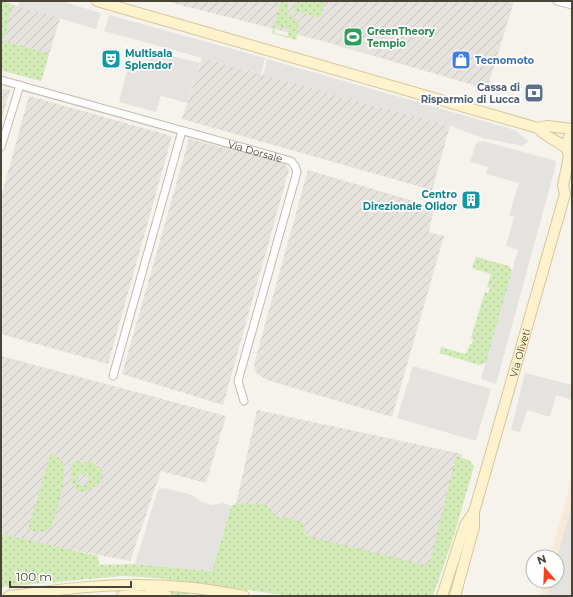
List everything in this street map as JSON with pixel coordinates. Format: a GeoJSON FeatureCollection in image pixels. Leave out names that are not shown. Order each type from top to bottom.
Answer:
{"type":"FeatureCollection","features":[{"type":"Feature","properties":{"kind":"main road"},"geometry":{"type":"LineString","coordinates":[[97,1],[538,128],[547,126],[572,130]]}},
{"type":"Feature","properties":{"kind":"main road"},"geometry":{"type":"LineString","coordinates":[[538,128],[543,135],[559,142],[569,155]]}},
{"type":"Feature","properties":{"kind":"main road","name":"Via Oliveti"},"geometry":{"type":"LineString","coordinates":[[455,596],[474,527],[474,512],[568,191],[563,186],[569,155],[567,142],[572,130]]}},
{"type":"Feature","properties":{"kind":"main road","name":"Via Oliveti"},"geometry":{"type":"LineString","coordinates":[[442,596],[465,526],[474,512]]}},
{"type":"Feature","properties":{"kind":"main road"},"geometry":{"type":"LineString","coordinates":[[139,585],[156,590],[167,596]]}},
{"type":"Feature","properties":{"kind":"main road"},"geometry":{"type":"LineString","coordinates":[[9,596],[99,587],[139,585],[187,588],[244,596]]}},
{"type":"Feature","properties":{"kind":"main road"},"geometry":{"type":"LineString","coordinates":[[122,596],[132,594],[150,596]]}},
{"type":"Feature","properties":{"kind":"street"},"geometry":{"type":"LineString","coordinates":[[557,1],[572,5]]}},
{"type":"Feature","properties":{"kind":"street","name":"Via Dorsale"},"geometry":{"type":"LineString","coordinates":[[1,80],[291,161],[297,172],[238,381],[244,401]]}},
{"type":"Feature","properties":{"kind":"street"},"geometry":{"type":"LineString","coordinates":[[1,147],[20,86]]}},
{"type":"Feature","properties":{"kind":"street"},"geometry":{"type":"LineString","coordinates":[[114,376],[182,131]]}},
{"type":"Feature","properties":{"kind":"shaded area"},"geometry":{"type":"Polygon","coordinates":[[[1,1],[60,18],[41,81],[1,70],[1,1]]]}},
{"type":"Feature","properties":{"kind":"shaded area"},"geometry":{"type":"Polygon","coordinates":[[[19,1],[61,1],[101,13],[96,29],[18,6],[19,1]]]}},
{"type":"Feature","properties":{"kind":"shaded area"},"geometry":{"type":"Polygon","coordinates":[[[165,1],[514,1],[487,89],[326,42],[165,1]]]}},
{"type":"Feature","properties":{"kind":"shaded area"},"geometry":{"type":"Polygon","coordinates":[[[109,15],[265,58],[261,74],[104,31],[109,15]]]}},
{"type":"Feature","properties":{"kind":"shaded area"},"geometry":{"type":"Polygon","coordinates":[[[342,36],[376,46],[373,56],[339,46],[342,36]]]}},
{"type":"Feature","properties":{"kind":"shaded area"},"geometry":{"type":"Polygon","coordinates":[[[152,51],[200,63],[187,103],[161,96],[156,112],[119,102],[128,67],[147,71],[152,51]]]}},
{"type":"Feature","properties":{"kind":"shaded area"},"geometry":{"type":"Polygon","coordinates":[[[202,58],[450,126],[432,190],[182,119],[202,58]]]}},
{"type":"Feature","properties":{"kind":"shaded area"},"geometry":{"type":"Polygon","coordinates":[[[267,59],[515,130],[528,141],[523,146],[483,138],[450,126],[263,75],[267,59]]]}},
{"type":"Feature","properties":{"kind":"shaded area"},"geometry":{"type":"Polygon","coordinates":[[[1,88],[10,90],[1,121],[1,88]]]}},
{"type":"Feature","properties":{"kind":"shaded area"},"geometry":{"type":"Polygon","coordinates":[[[29,96],[172,136],[108,364],[1,334],[1,197],[29,96]]]}},
{"type":"Feature","properties":{"kind":"shaded area"},"geometry":{"type":"Polygon","coordinates":[[[189,139],[284,163],[289,170],[223,405],[122,374],[189,139]]]}},
{"type":"Feature","properties":{"kind":"shaded area"},"geometry":{"type":"Polygon","coordinates":[[[483,141],[556,161],[496,384],[481,379],[518,250],[506,246],[514,217],[509,215],[519,183],[486,174],[488,167],[470,162],[476,143],[483,141]]]}},
{"type":"Feature","properties":{"kind":"shaded area"},"geometry":{"type":"Polygon","coordinates":[[[308,170],[434,207],[429,232],[444,236],[392,417],[267,380],[256,373],[254,364],[308,170]]]}},
{"type":"Feature","properties":{"kind":"shaded area"},"geometry":{"type":"Polygon","coordinates":[[[1,356],[226,416],[206,483],[161,471],[130,561],[25,541],[1,534],[1,356]]]}},
{"type":"Feature","properties":{"kind":"shaded area"},"geometry":{"type":"Polygon","coordinates":[[[413,366],[491,389],[476,441],[397,418],[413,366]]]}},
{"type":"Feature","properties":{"kind":"shaded area"},"geometry":{"type":"Polygon","coordinates":[[[525,373],[572,385],[572,400],[556,395],[550,417],[527,410],[520,432],[511,430],[525,373]]]}},
{"type":"Feature","properties":{"kind":"shaded area"},"geometry":{"type":"Polygon","coordinates":[[[257,410],[462,454],[423,596],[219,581],[257,410]]]}},
{"type":"Feature","properties":{"kind":"shaded area"},"geometry":{"type":"Polygon","coordinates":[[[572,478],[572,596],[539,596],[541,589],[565,589],[565,549],[552,549],[572,478]]]}},
{"type":"Feature","properties":{"kind":"shaded area"},"geometry":{"type":"Polygon","coordinates":[[[165,488],[192,495],[202,502],[212,505],[223,503],[231,506],[212,571],[135,564],[158,489],[165,488]]]}},
{"type":"Feature","properties":{"kind":"shaded area"},"geometry":{"type":"Polygon","coordinates":[[[572,503],[572,596],[547,596],[549,589],[565,589],[565,549],[560,549],[572,503]]]}},
{"type":"Feature","properties":{"kind":"green space"},"geometry":{"type":"Polygon","coordinates":[[[1,1],[12,4],[5,37],[1,36],[1,1]]]}},
{"type":"Feature","properties":{"kind":"green space"},"geometry":{"type":"Polygon","coordinates":[[[281,1],[288,1],[287,12],[299,22],[296,40],[272,33],[281,1]],[[276,26],[274,33],[288,36],[289,29],[276,26]]]}},
{"type":"Feature","properties":{"kind":"green space"},"geometry":{"type":"Polygon","coordinates":[[[296,1],[325,1],[320,18],[293,10],[296,1]]]}},
{"type":"Feature","properties":{"kind":"green space"},"geometry":{"type":"Polygon","coordinates":[[[1,40],[49,54],[41,81],[1,70],[1,40]]]}},
{"type":"Feature","properties":{"kind":"green space"},"geometry":{"type":"Polygon","coordinates":[[[476,257],[509,266],[514,274],[489,362],[479,365],[439,353],[441,347],[466,354],[470,344],[472,344],[473,339],[471,338],[485,292],[488,293],[490,288],[487,287],[491,274],[472,268],[476,257]]]}},
{"type":"Feature","properties":{"kind":"green space"},"geometry":{"type":"Polygon","coordinates":[[[51,453],[62,460],[63,469],[63,486],[56,512],[51,528],[42,532],[28,530],[51,453]]]}},
{"type":"Feature","properties":{"kind":"green space"},"geometry":{"type":"Polygon","coordinates":[[[456,456],[469,460],[474,466],[455,532],[433,596],[290,596],[158,578],[122,576],[1,587],[1,534],[98,556],[99,565],[135,564],[212,571],[231,506],[235,504],[265,504],[277,517],[294,519],[303,523],[307,536],[425,565],[430,562],[456,456]]]}},
{"type":"Feature","properties":{"kind":"green space"},"geometry":{"type":"Polygon","coordinates":[[[77,460],[82,463],[91,461],[95,466],[102,467],[100,482],[93,488],[79,493],[71,481],[72,464],[77,460]],[[81,474],[78,476],[77,482],[84,487],[90,479],[86,474],[81,474]]]}},
{"type":"Feature","properties":{"kind":"green space"},"geometry":{"type":"Polygon","coordinates":[[[166,589],[187,592],[189,594],[178,596],[168,593],[166,589]]]}},
{"type":"Feature","properties":{"kind":"place","name":"GreenTheory Tempio"},"geometry":{"type":"Point","coordinates":[353,37]}},
{"type":"Feature","properties":{"kind":"place","name":"Multisala Splendor"},"geometry":{"type":"Point","coordinates":[111,59]}},
{"type":"Feature","properties":{"kind":"place","name":"Tecnomoto"},"geometry":{"type":"Point","coordinates":[461,60]}},
{"type":"Feature","properties":{"kind":"place","name":"Cassa di Risparmio di Lucca"},"geometry":{"type":"Point","coordinates":[534,93]}},
{"type":"Feature","properties":{"kind":"place","name":"Centro Direzionale Olidor"},"geometry":{"type":"Point","coordinates":[471,200]}}]}
